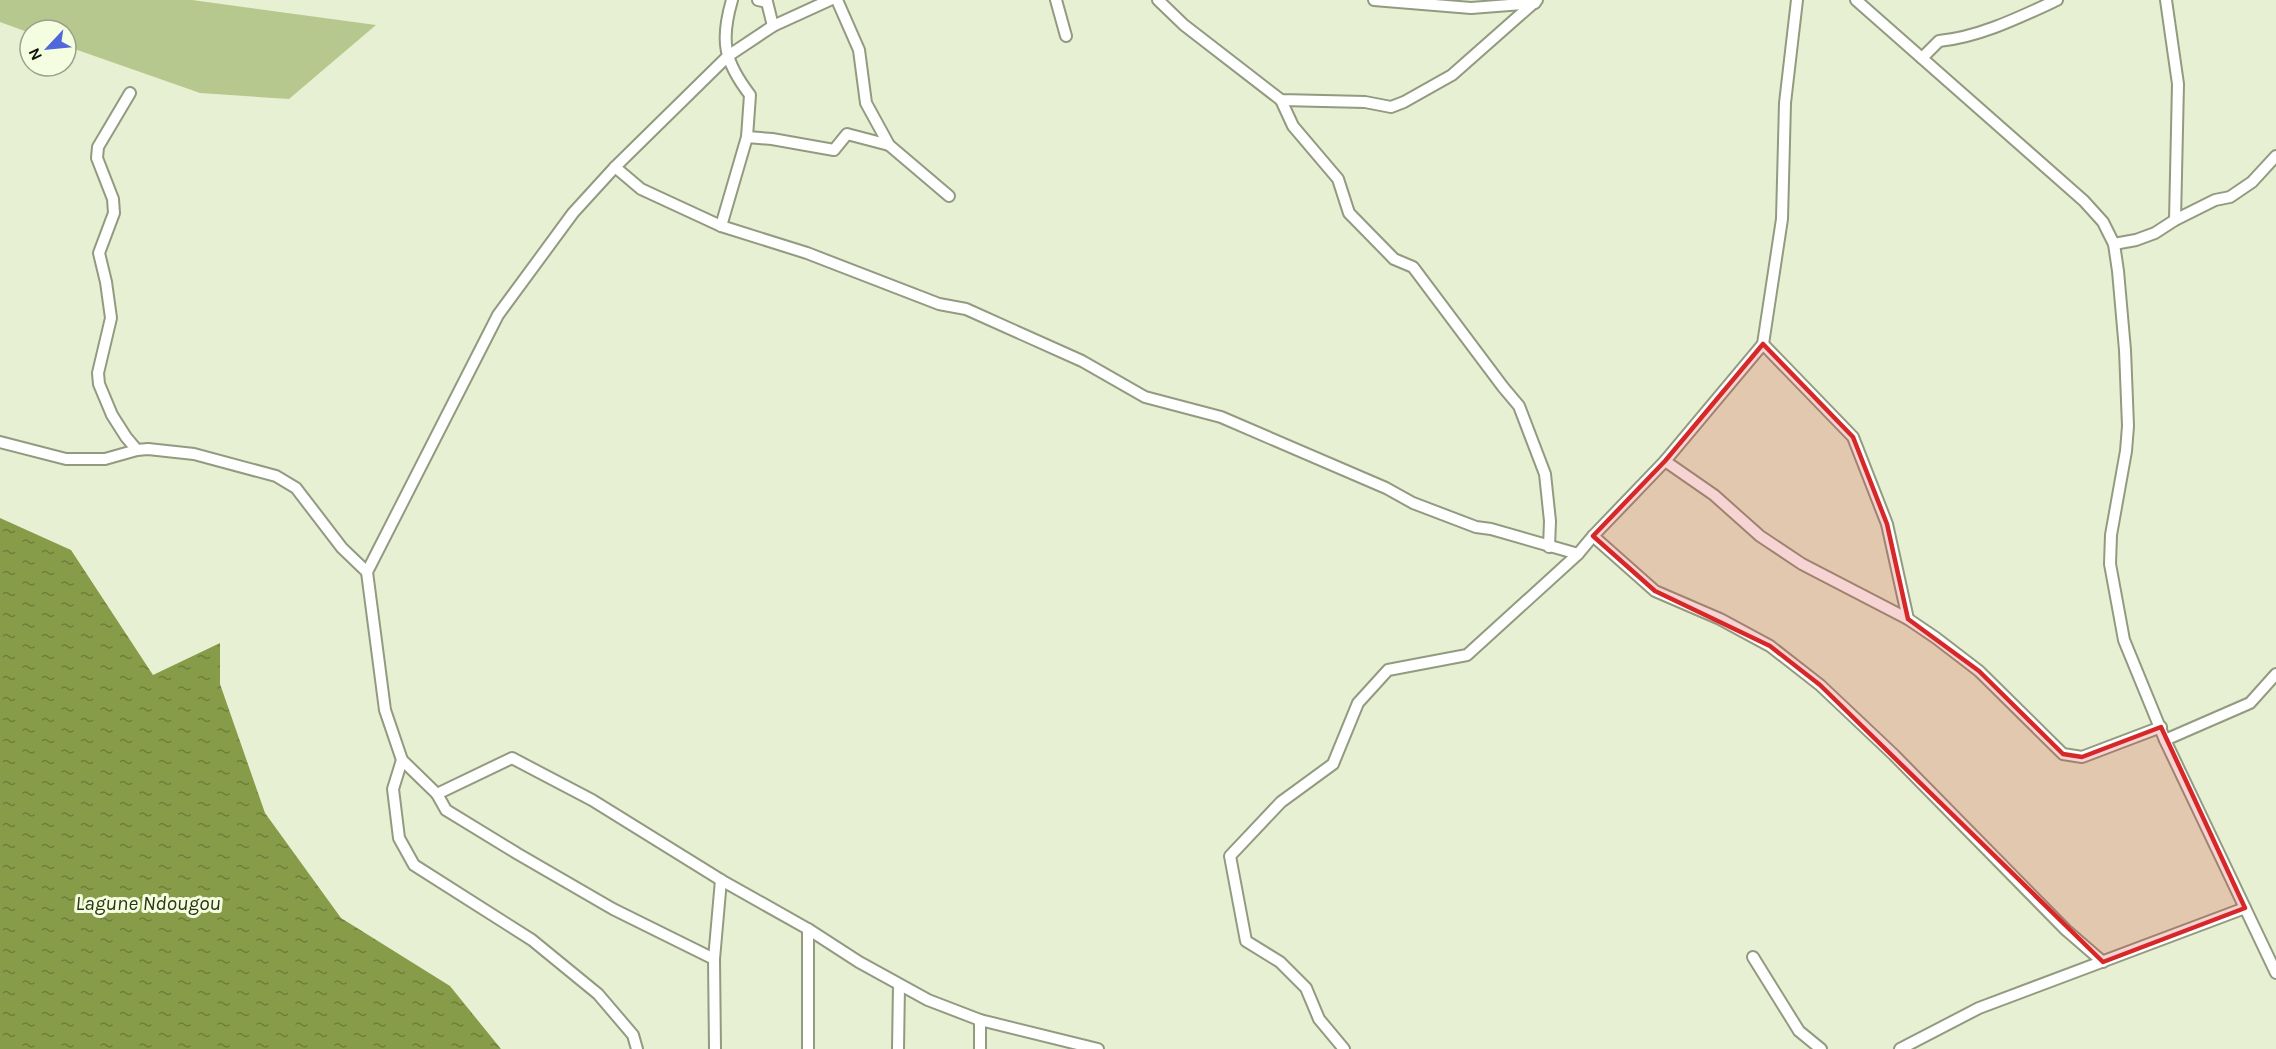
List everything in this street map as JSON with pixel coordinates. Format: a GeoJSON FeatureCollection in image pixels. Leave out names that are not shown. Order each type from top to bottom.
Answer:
{"type":"FeatureCollection","features":[{"type":"Feature","properties":{"kind":"street"},"geometry":{"type":"LineString","coordinates":[[721,226],[747,137],[750,95],[736,76],[728,56],[724,27],[732,0]]}},
{"type":"Feature","properties":{"kind":"street"},"geometry":{"type":"LineString","coordinates":[[758,0],[767,2],[773,26]]}},
{"type":"Feature","properties":{"kind":"street"},"geometry":{"type":"LineString","coordinates":[[714,959],[613,909],[446,810],[437,794],[402,760],[385,710],[368,572],[498,315],[573,213],[615,167],[728,56],[773,26],[830,0]]}},
{"type":"Feature","properties":{"kind":"street"},"geometry":{"type":"LineString","coordinates":[[837,0],[859,50],[866,103],[889,145],[949,196]]}},
{"type":"Feature","properties":{"kind":"street"},"geometry":{"type":"LineString","coordinates":[[1056,0],[1066,36]]}},
{"type":"Feature","properties":{"kind":"street"},"geometry":{"type":"LineString","coordinates":[[1158,0],[1184,25],[1281,100],[1293,126],[1338,179],[1349,213],[1394,259],[1413,267],[1503,387],[1520,406],[1545,474],[1550,521],[1549,547]]}},
{"type":"Feature","properties":{"kind":"street"},"geometry":{"type":"LineString","coordinates":[[1374,0],[1471,8],[1536,1]]}},
{"type":"Feature","properties":{"kind":"street"},"geometry":{"type":"LineString","coordinates":[[1344,1049],[1319,1019],[1306,988],[1280,962],[1246,941],[1230,856],[1281,802],[1333,764],[1358,703],[1388,670],[1467,656],[1578,554],[1665,461],[1763,344],[1782,219],[1785,103],[1797,0]]}},
{"type":"Feature","properties":{"kind":"street"},"geometry":{"type":"LineString","coordinates":[[1856,0],[2084,201],[2103,222],[2114,244],[2125,350],[2128,426],[2126,451],[2111,535],[2110,564],[2124,640],[2165,740],[2276,973]]}},
{"type":"Feature","properties":{"kind":"street"},"geometry":{"type":"LineString","coordinates":[[1922,58],[1939,41],[1959,39],[2028,14],[2057,0]]}},
{"type":"Feature","properties":{"kind":"street"},"geometry":{"type":"LineString","coordinates":[[2166,0],[2178,84],[2175,220]]}},
{"type":"Feature","properties":{"kind":"street"},"geometry":{"type":"LineString","coordinates":[[1281,100],[1365,102],[1390,106],[1404,102],[1452,75],[1536,1]]}},
{"type":"Feature","properties":{"kind":"street"},"geometry":{"type":"LineString","coordinates":[[130,93],[98,147],[97,158],[113,200],[114,213],[99,253],[111,318],[98,373],[99,384],[112,415],[137,450]]}},
{"type":"Feature","properties":{"kind":"street"},"geometry":{"type":"LineString","coordinates":[[747,137],[834,150],[847,134],[889,145]]}},
{"type":"Feature","properties":{"kind":"street"},"geometry":{"type":"LineString","coordinates":[[2114,244],[2136,240],[2155,233],[2215,200],[2230,197],[2252,182],[2276,156]]}},
{"type":"Feature","properties":{"kind":"street"},"geometry":{"type":"LineString","coordinates":[[615,167],[641,189],[721,226],[807,253],[939,304],[966,309],[1082,361],[1145,398],[1221,417],[1465,523],[1578,554]]}},
{"type":"Feature","properties":{"kind":"street"},"geometry":{"type":"LineString","coordinates":[[1763,344],[1853,437],[1887,524],[1908,619]]}},
{"type":"Feature","properties":{"kind":"street"},"geometry":{"type":"LineString","coordinates":[[0,442],[25,450],[78,460],[105,459],[137,450],[194,454],[276,476],[296,488],[342,548],[368,572]]}},
{"type":"Feature","properties":{"kind":"street"},"geometry":{"type":"LineString","coordinates":[[1665,461],[1714,495],[1760,536],[1802,564],[1908,619],[1936,638],[1979,671],[2063,754],[2082,757],[2161,727]]}},
{"type":"Feature","properties":{"kind":"street"},"geometry":{"type":"LineString","coordinates":[[1593,536],[1655,591],[1720,619],[1770,646],[1820,686],[1894,755],[2066,930],[2103,962]]}},
{"type":"Feature","properties":{"kind":"street"},"geometry":{"type":"LineString","coordinates":[[2165,740],[2250,703],[2276,674]]}},
{"type":"Feature","properties":{"kind":"street"},"geometry":{"type":"LineString","coordinates":[[437,794],[512,758],[592,800],[721,880],[928,1000],[1048,1043],[1098,1049]]}},
{"type":"Feature","properties":{"kind":"street"},"geometry":{"type":"LineString","coordinates":[[402,760],[393,789],[399,838],[414,865],[532,940],[598,994],[633,1035],[636,1049]]}},
{"type":"Feature","properties":{"kind":"street"},"geometry":{"type":"LineString","coordinates":[[715,1049],[714,959],[721,880]]}},
{"type":"Feature","properties":{"kind":"street"},"geometry":{"type":"LineString","coordinates":[[1900,1049],[1979,1008],[2245,908]]}},
{"type":"Feature","properties":{"kind":"street"},"geometry":{"type":"LineString","coordinates":[[808,929],[808,1049]]}},
{"type":"Feature","properties":{"kind":"street"},"geometry":{"type":"LineString","coordinates":[[1753,957],[1798,1031],[1821,1049]]}},
{"type":"Feature","properties":{"kind":"street"},"geometry":{"type":"LineString","coordinates":[[898,1049],[899,985]]}},
{"type":"Feature","properties":{"kind":"street"},"geometry":{"type":"LineString","coordinates":[[980,1020],[980,1049]]}},
{"type":"Feature","properties":{"kind":"highlighted area"},"geometry":{"type":"Polygon","coordinates":[[[1763,344],[1853,437],[1887,524],[1908,619],[1979,671],[2063,754],[2082,757],[2161,727],[2245,908],[2103,962],[1820,685],[1770,646],[1655,591],[1593,536],[1665,461],[1763,344]]]}},
{"type":"Feature","properties":{"kind":"shaded area"},"geometry":{"type":"Polygon","coordinates":[[[0,0],[192,0],[376,25],[289,99],[200,93],[78,50],[78,18],[18,18],[18,29],[0,22],[0,0]]]}},
{"type":"Feature","properties":{"kind":"water","name":"Lagune Ndougou"},"geometry":{"type":"Polygon","coordinates":[[[0,518],[71,550],[153,675],[220,643],[220,684],[265,813],[341,918],[450,986],[501,1049],[0,1049],[0,518]]]}}]}
